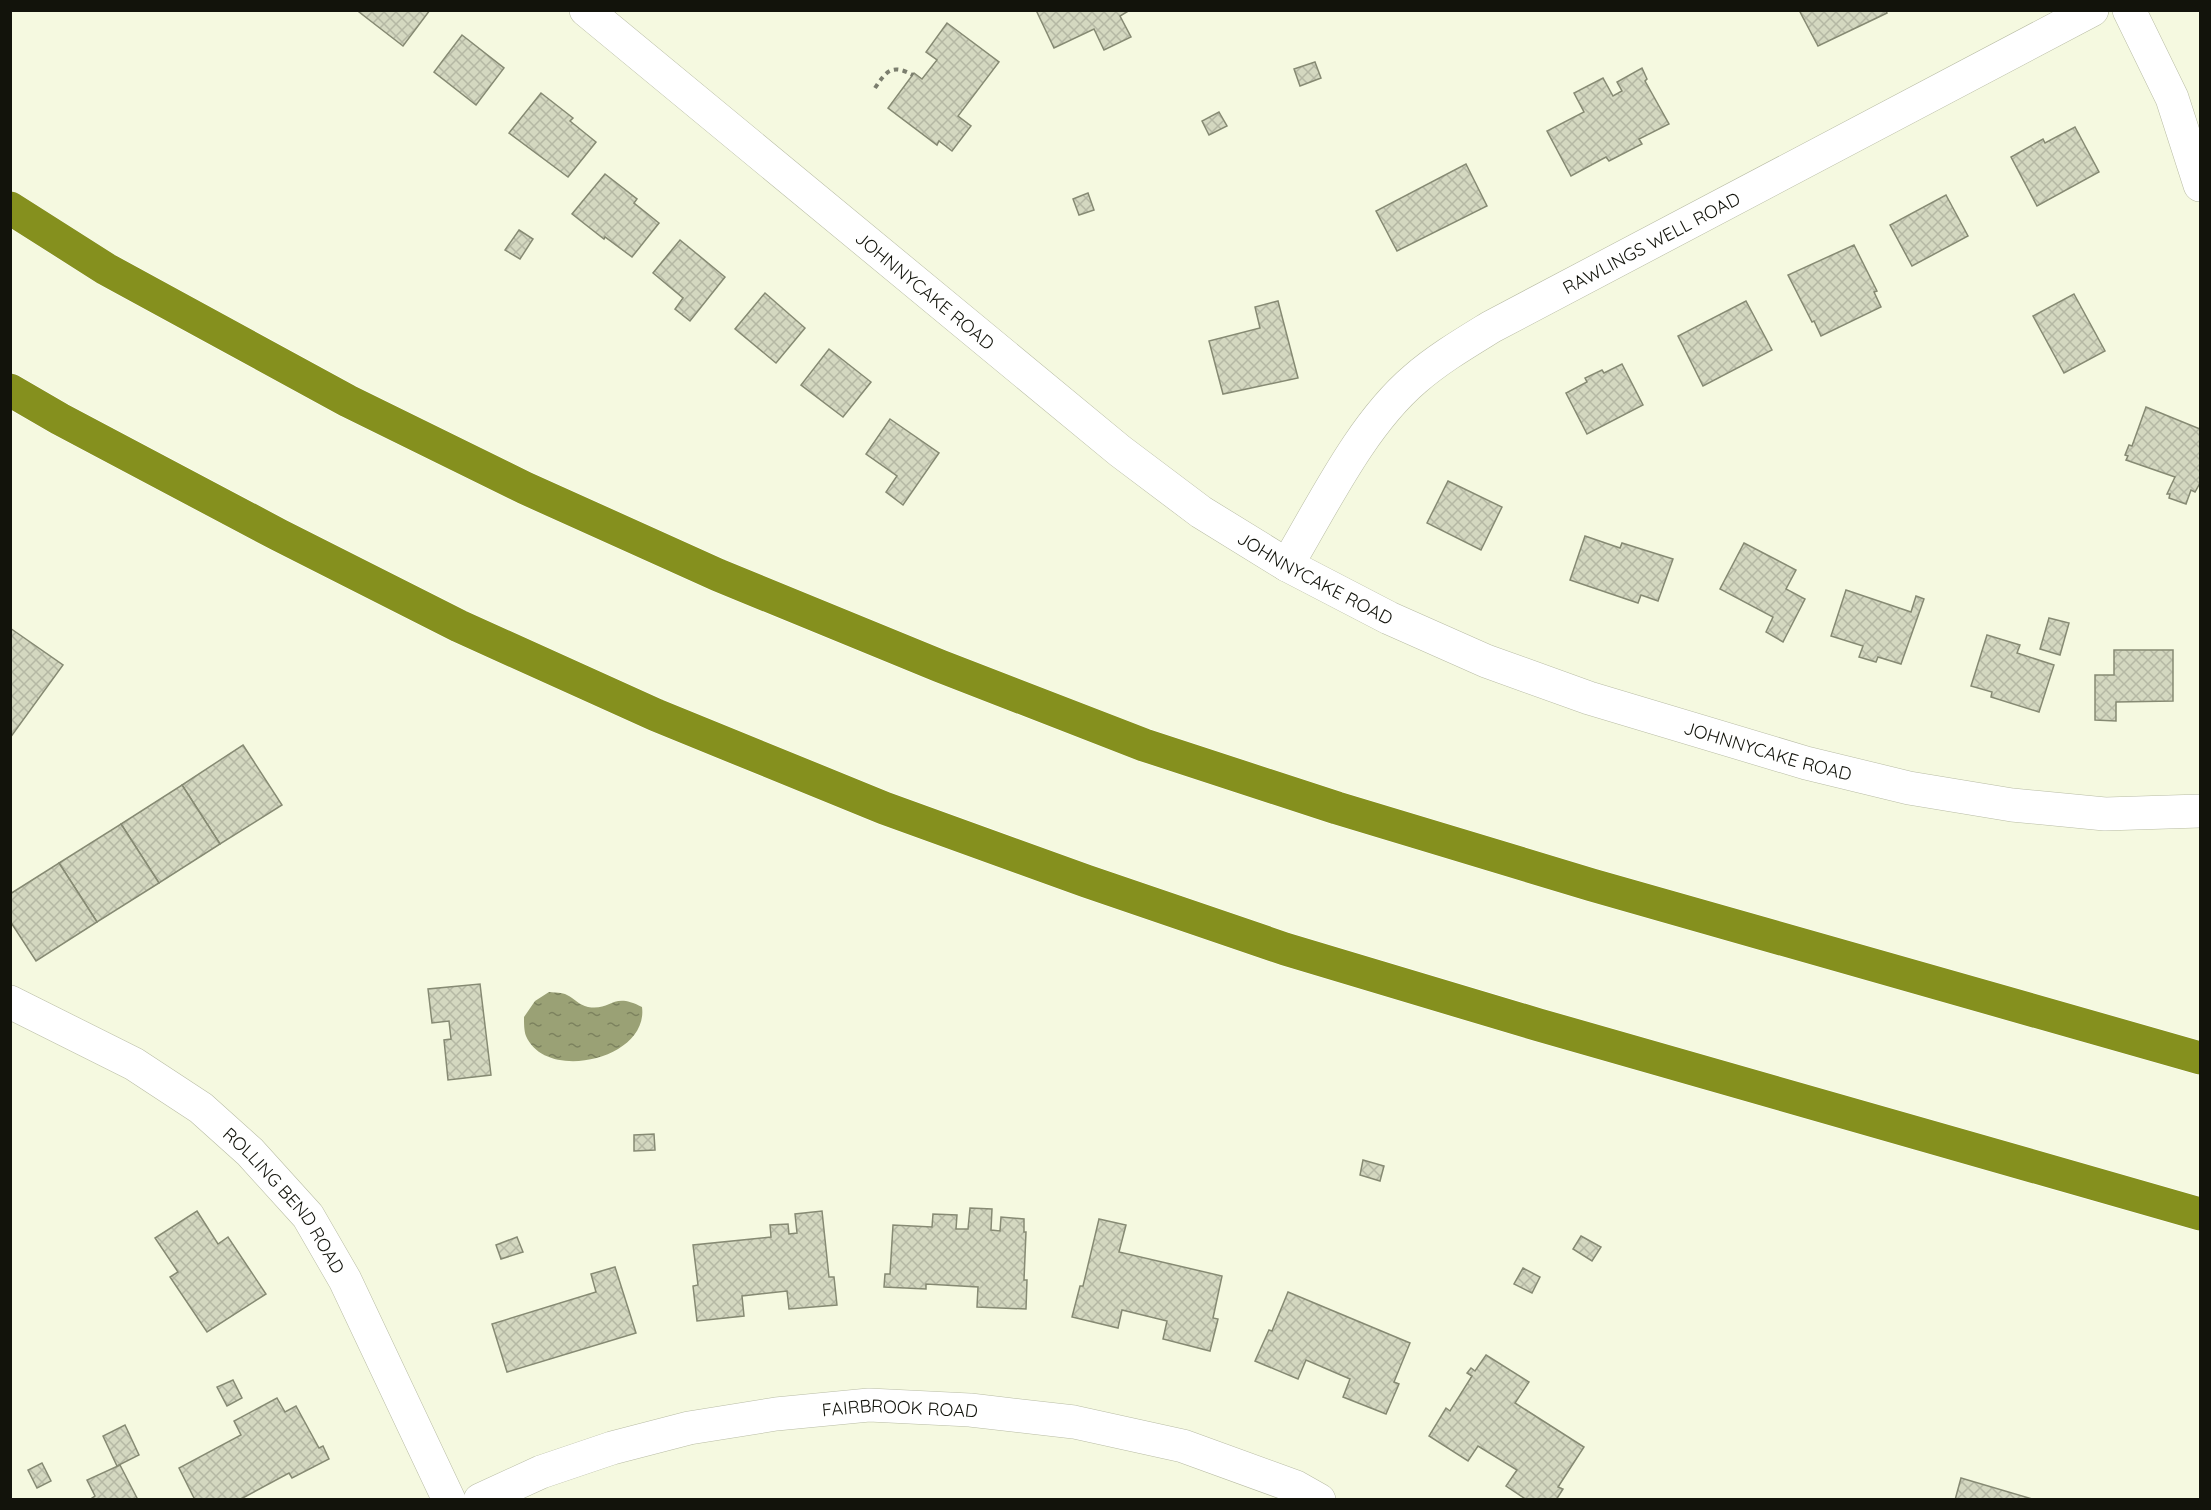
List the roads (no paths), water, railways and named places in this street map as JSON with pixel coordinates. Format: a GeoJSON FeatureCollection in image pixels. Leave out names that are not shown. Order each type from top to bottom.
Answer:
{"type":"FeatureCollection","features":[{"type":"Feature","properties":{"kind":"highway"},"geometry":{"type":"LineString","coordinates":[[10,208],[116,275],[348,400],[525,488],[718,575],[962,675],[1144,745],[1337,808],[1592,885],[2200,1058]]}},
{"type":"Feature","properties":{"kind":"highway"},"geometry":{"type":"LineString","coordinates":[[10,390],[60,419],[279,535],[459,626],[656,715],[884,808],[1086,881],[1286,949],[1562,1032],[2200,1214]]}},
{"type":"Feature","properties":{"kind":"street","name":"RAWLINGS WELL ROAD"},"geometry":{"type":"LineString","coordinates":[[1287,565],[1352,455],[1382,415],[1414,380],[1453,351],[1491,327],[2092,10]]}},
{"type":"Feature","properties":{"kind":"street"},"geometry":{"type":"LineString","coordinates":[[2129,10],[2172,98],[2200,185]]}},
{"type":"Feature","properties":{"kind":"street","name":"JOHNNYCAKE ROAD"},"geometry":{"type":"LineString","coordinates":[[598,13],[1120,451],[1201,512],[1287,565],[1389,618],[1486,661],[1588,698],[1806,763],[1909,788],[2012,805],[2105,814],[2200,812]]}},
{"type":"Feature","properties":{"kind":"street","name":"ROLLING BEND ROAD"},"geometry":{"type":"LineString","coordinates":[[10,1002],[134,1064],[201,1108],[250,1152],[308,1216],[345,1280],[449,1500]]}},
{"type":"Feature","properties":{"kind":"street","name":"FAIRBROOK ROAD"},"geometry":{"type":"LineString","coordinates":[[480,1500],[541,1472],[612,1448],[689,1428],[776,1414],[869,1405],[970,1410],[1074,1422],[1183,1446],[1296,1487],[1319,1500]]}},
{"type":"Feature","properties":{"kind":"water"},"geometry":{"type":"Polygon","coordinates":[[[549,992],[565,994],[588,1007],[618,1001],[632,1003],[642,1007],[640,1025],[630,1040],[614,1051],[594,1059],[573,1061],[554,1059],[537,1050],[526,1036],[524,1027],[524,1017],[535,1001],[549,992]]]}}]}
